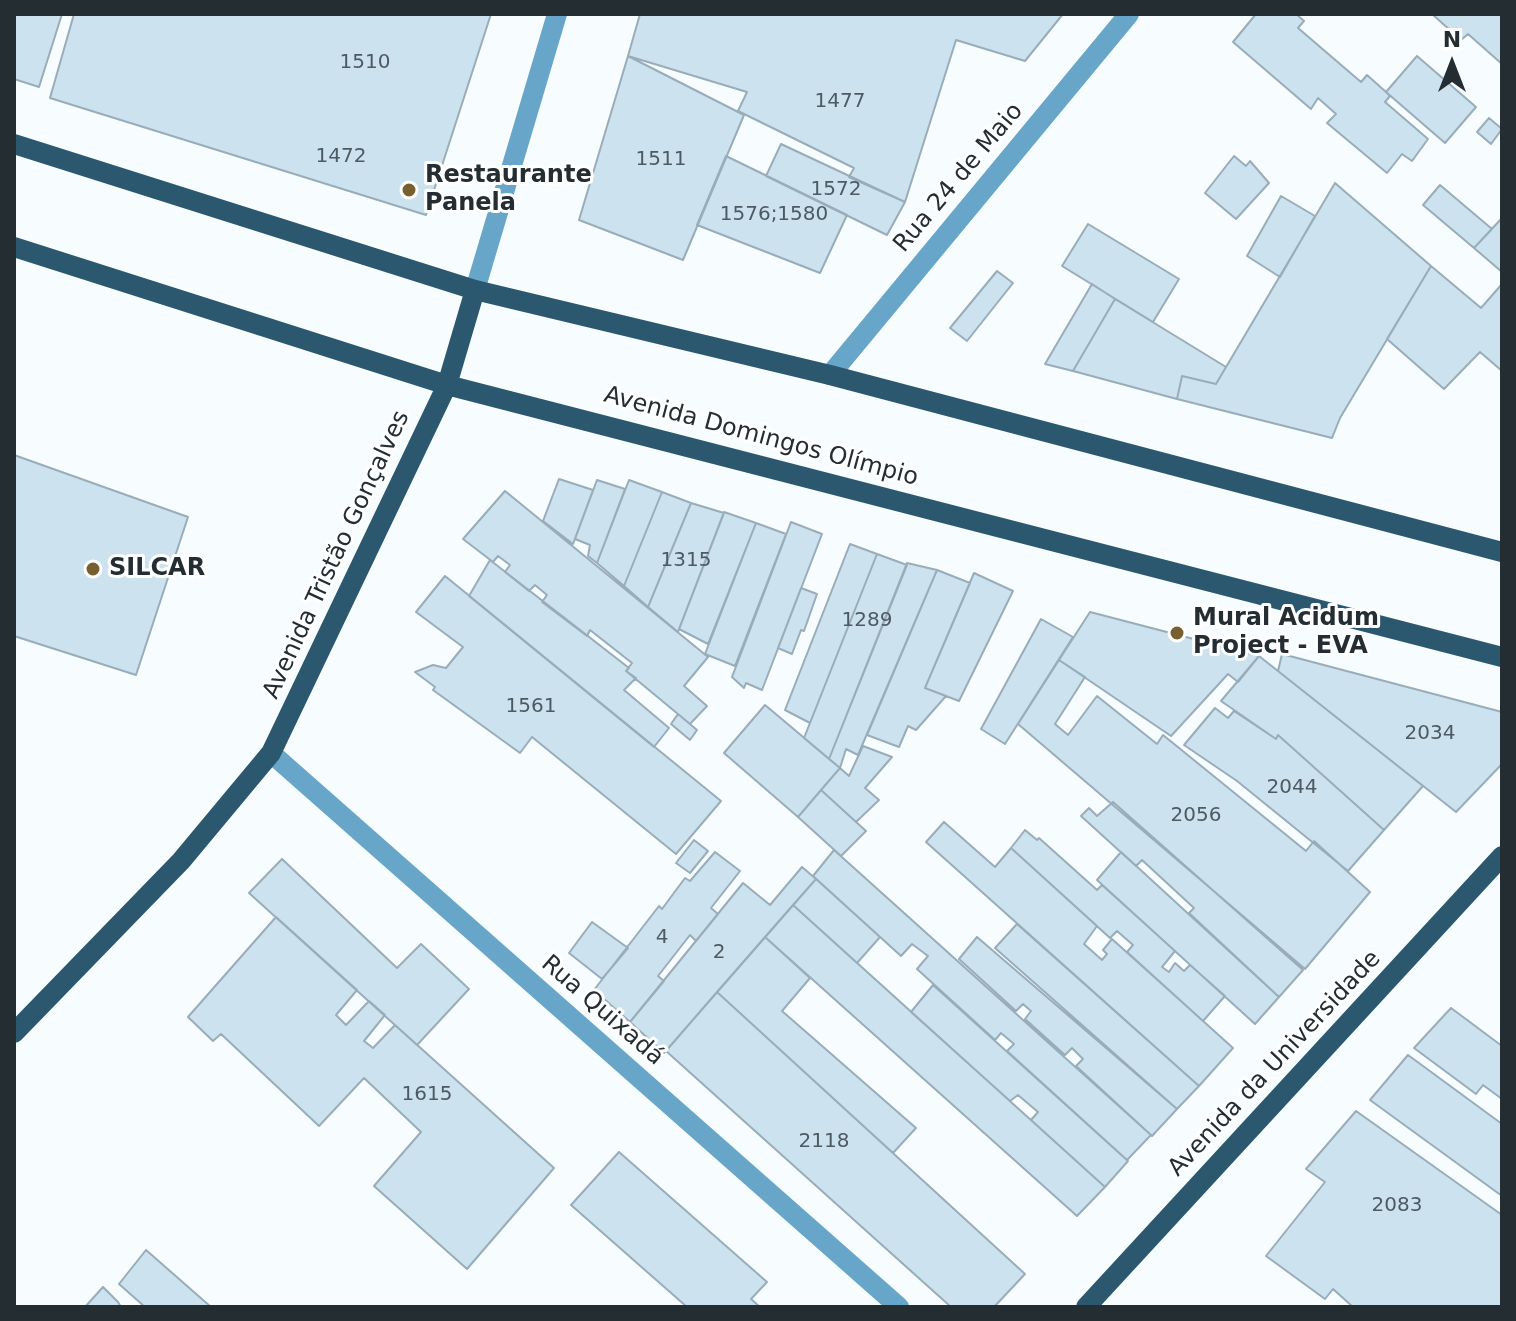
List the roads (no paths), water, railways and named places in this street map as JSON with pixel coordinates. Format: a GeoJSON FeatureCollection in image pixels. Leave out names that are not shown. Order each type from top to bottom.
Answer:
{"type":"FeatureCollection","features":[{"type":"Feature","properties":{"kind":"main road"},"geometry":{"type":"LineString","coordinates":[[14,144],[475,290],[830,375],[1502,552]]}},
{"type":"Feature","properties":{"kind":"main road","name":"Avenida Domingos Olímpio"},"geometry":{"type":"LineString","coordinates":[[14,247],[447,385],[1502,657]]}},
{"type":"Feature","properties":{"kind":"main road","name":"Avenida Tristão Gonçalves"},"geometry":{"type":"LineString","coordinates":[[14,1033],[181,861],[271,753],[447,385],[475,290]]}},
{"type":"Feature","properties":{"kind":"main road","name":"Avenida da Universidade"},"geometry":{"type":"LineString","coordinates":[[1086,1307],[1502,856]]}},
{"type":"Feature","properties":{"kind":"street","name":"Avenida Tristão Gonçalves"},"geometry":{"type":"LineString","coordinates":[[475,290],[557,14]]}},
{"type":"Feature","properties":{"kind":"street","name":"Rua 24 de Maio"},"geometry":{"type":"LineString","coordinates":[[830,375],[1129,14]]}},
{"type":"Feature","properties":{"kind":"street","name":"Rua Quixadá"},"geometry":{"type":"LineString","coordinates":[[271,753],[899,1307]]}},
{"type":"Feature","properties":{"kind":"place","name":"Restaurante Panela"},"geometry":{"type":"Point","coordinates":[409,190]}},
{"type":"Feature","properties":{"kind":"place","name":"SILCAR"},"geometry":{"type":"Point","coordinates":[93,569]}},
{"type":"Feature","properties":{"kind":"place","name":"Mural Acidum Project - EVA"},"geometry":{"type":"Point","coordinates":[1177,633]}}]}
